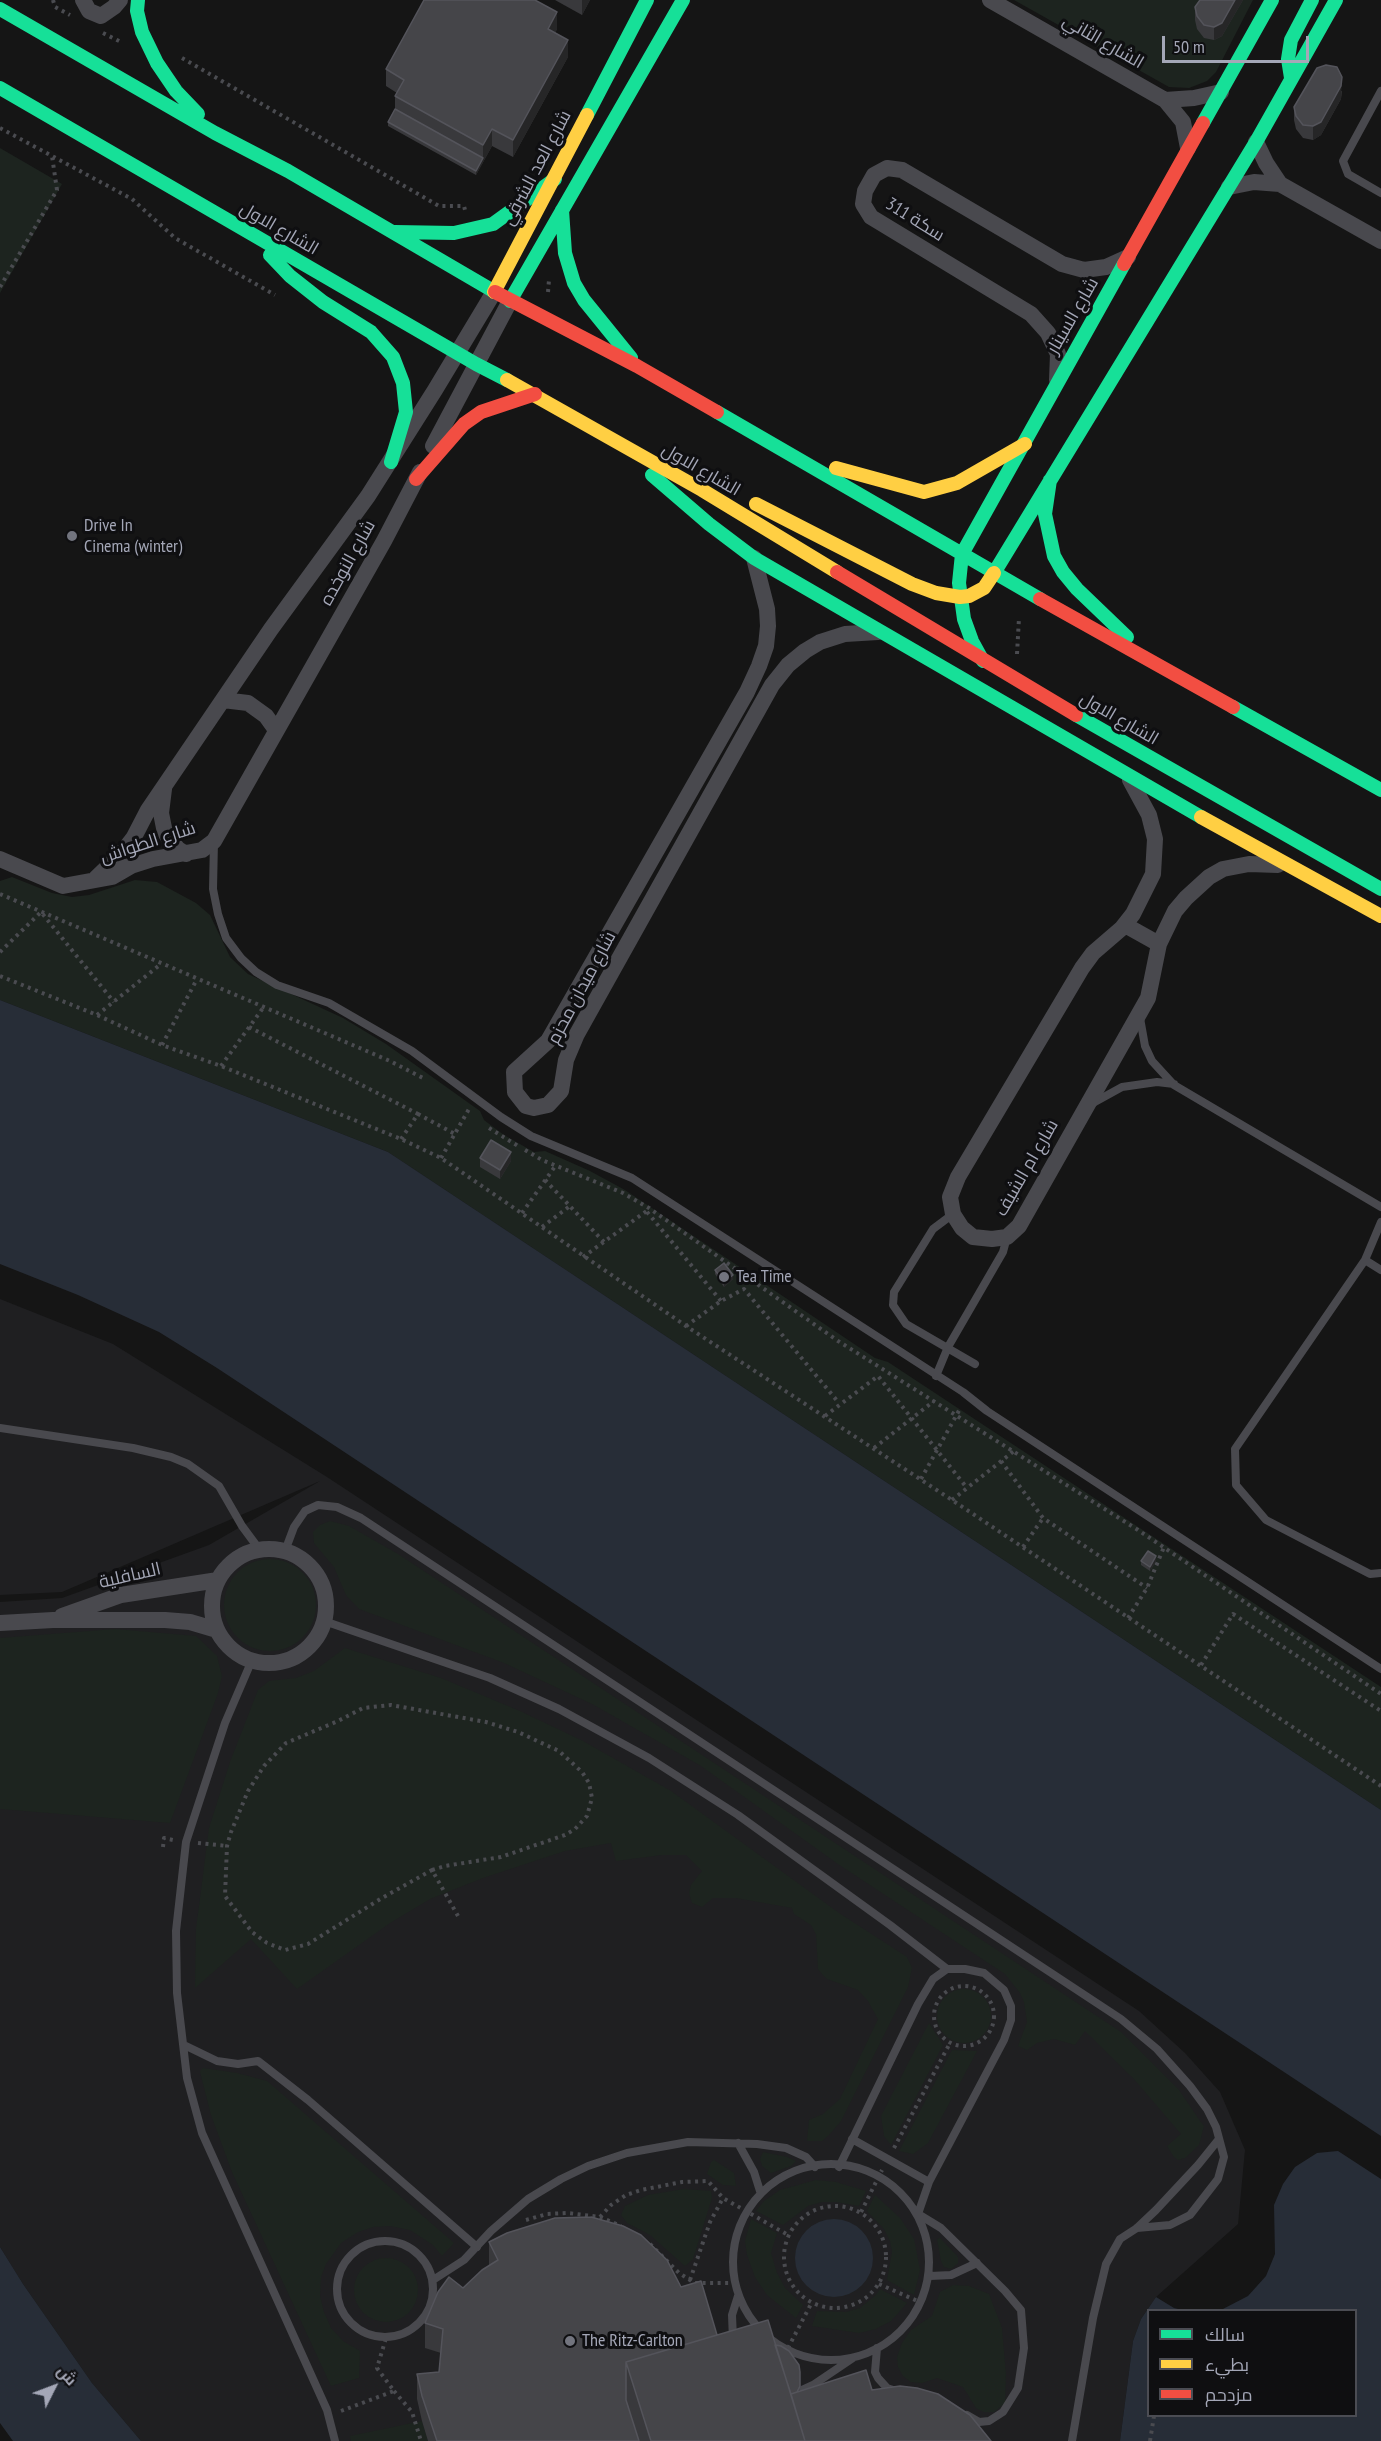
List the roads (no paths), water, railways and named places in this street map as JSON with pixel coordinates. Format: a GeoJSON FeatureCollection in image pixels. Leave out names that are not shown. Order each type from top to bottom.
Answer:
{"type":"FeatureCollection","features":[{"type":"Feature","properties":{"kind":"main road"},"geometry":{"type":"LineString","coordinates":[[138,0],[137,10],[142,32],[157,63],[176,91],[216,133]]}},
{"type":"Feature","properties":{"kind":"main road","name":"شارع العد الشرقي"},"geometry":{"type":"LineString","coordinates":[[494,292],[647,0]]}},
{"type":"Feature","properties":{"kind":"main road"},"geometry":{"type":"LineString","coordinates":[[510,301],[683,0]]}},
{"type":"Feature","properties":{"kind":"main road","name":"شارع السينار"},"geometry":{"type":"LineString","coordinates":[[983,661],[964,620],[960,597],[962,554],[1272,0]]}},
{"type":"Feature","properties":{"kind":"main road"},"geometry":{"type":"LineString","coordinates":[[1291,78],[1288,59],[1291,40],[1312,0]]}},
{"type":"Feature","properties":{"kind":"main road"},"geometry":{"type":"LineString","coordinates":[[702,490],[755,503],[912,584],[936,593],[960,597],[977,593],[984,588],[1256,142],[1336,0]]}},
{"type":"Feature","properties":{"kind":"main road"},"geometry":{"type":"LineString","coordinates":[[0,9],[216,133],[288,171],[494,292],[637,366],[798,457],[994,573],[1381,790]]}},
{"type":"Feature","properties":{"kind":"main road","name":"الشارع الاول"},"geometry":{"type":"LineString","coordinates":[[0,88],[476,364],[535,394],[702,490],[983,661],[1381,889]]}},
{"type":"Feature","properties":{"kind":"main road"},"geometry":{"type":"LineString","coordinates":[[392,232],[453,233],[493,224],[555,179]]}},
{"type":"Feature","properties":{"kind":"main road"},"geometry":{"type":"LineString","coordinates":[[562,210],[565,253],[574,283],[584,300],[637,366]]}},
{"type":"Feature","properties":{"kind":"main road"},"geometry":{"type":"LineString","coordinates":[[261,239],[272,257],[290,276],[323,302],[371,332],[393,357],[403,383],[405,412],[391,462]]}},
{"type":"Feature","properties":{"kind":"main road"},"geometry":{"type":"LineString","coordinates":[[416,479],[464,424],[482,412],[535,394]]}},
{"type":"Feature","properties":{"kind":"main road"},"geometry":{"type":"LineString","coordinates":[[608,438],[709,524],[754,558],[1285,865],[1381,916]]}},
{"type":"Feature","properties":{"kind":"main road"},"geometry":{"type":"LineString","coordinates":[[798,457],[924,492],[957,483],[1024,444]]}},
{"type":"Feature","properties":{"kind":"main road"},"geometry":{"type":"LineString","coordinates":[[1050,480],[1045,514],[1054,556],[1077,589],[1118,628],[1138,652]]}},
{"type":"Feature","properties":{"kind":"street"},"geometry":{"type":"LineString","coordinates":[[82,0],[89,10],[101,16],[120,0]]}},
{"type":"Feature","properties":{"kind":"street","name":"الشارع الثاني"},"geometry":{"type":"LineString","coordinates":[[990,0],[1166,100],[1183,122],[1188,148]]}},
{"type":"Feature","properties":{"kind":"street"},"geometry":{"type":"LineString","coordinates":[[1166,100],[1194,98],[1221,92]]}},
{"type":"Feature","properties":{"kind":"street"},"geometry":{"type":"LineString","coordinates":[[1256,142],[1280,184]]}},
{"type":"Feature","properties":{"kind":"street","name":"سكة 311"},"geometry":{"type":"LineString","coordinates":[[1057,382],[1058,354],[1048,333],[1031,314],[871,217],[863,204],[865,190],[874,175],[886,168],[902,170],[1062,264],[1084,270],[1106,267],[1128,257]]}},
{"type":"Feature","properties":{"kind":"street"},"geometry":{"type":"LineString","coordinates":[[1229,187],[1254,182],[1280,184],[1381,241]]}},
{"type":"Feature","properties":{"kind":"street","name":"شارع العد الشرقي"},"geometry":{"type":"LineString","coordinates":[[458,353],[494,292]]}},
{"type":"Feature","properties":{"kind":"street","name":"شارع النوخده"},"geometry":{"type":"LineString","coordinates":[[214,841],[384,541],[510,301]]}},
{"type":"Feature","properties":{"kind":"street","name":"شارع النوخده"},"geometry":{"type":"LineString","coordinates":[[186,854],[178,849],[165,833],[161,813],[164,789],[271,629],[391,462],[458,353]]}},
{"type":"Feature","properties":{"kind":"street","name":"شارع ميدان محزم"},"geometry":{"type":"LineString","coordinates":[[754,558],[767,609],[768,626],[766,646],[759,666],[747,692],[548,1041],[514,1072],[515,1092],[526,1106],[534,1108],[548,1105],[561,1091],[565,1079],[566,1060],[577,1034],[772,685],[788,665],[805,651],[824,640],[845,634],[879,632]]}},
{"type":"Feature","properties":{"kind":"street"},"geometry":{"type":"LineString","coordinates":[[223,700],[248,704],[266,716],[276,730]]}},
{"type":"Feature","properties":{"kind":"street"},"geometry":{"type":"LineString","coordinates":[[953,1214],[950,1197],[958,1177],[1082,968],[1094,953],[1125,925],[1144,896],[1153,874],[1155,839],[1149,814],[1127,774]]}},
{"type":"Feature","properties":{"kind":"street","name":"شارع الطواش"},"geometry":{"type":"LineString","coordinates":[[93,881],[121,855],[164,789]]}},
{"type":"Feature","properties":{"kind":"street","name":"شارع الطواش"},"geometry":{"type":"LineString","coordinates":[[0,859],[63,886],[112,877],[131,866],[202,850],[214,841]]}},
{"type":"Feature","properties":{"kind":"street","name":"شارع ام الشيف"},"geometry":{"type":"LineString","coordinates":[[953,1214],[962,1228],[973,1238],[1008,1237],[1019,1226],[1148,998],[1159,944],[1180,904],[1209,877],[1223,869],[1249,864],[1285,865]]}},
{"type":"Feature","properties":{"kind":"street"},"geometry":{"type":"LineString","coordinates":[[1125,925],[1159,944]]}},
{"type":"Feature","properties":{"kind":"street"},"geometry":{"type":"LineString","coordinates":[[259,1549],[285,1551],[299,1557],[319,1578],[325,1592],[327,1606],[324,1621],[316,1639],[302,1653],[278,1662],[252,1660],[235,1652],[217,1630],[212,1605],[218,1580],[235,1560],[259,1549]]}},
{"type":"Feature","properties":{"kind":"street","name":"السافلية"},"geometry":{"type":"LineString","coordinates":[[53,1620],[121,1595],[218,1580]]}},
{"type":"Feature","properties":{"kind":"street","name":"السافلية"},"geometry":{"type":"LineString","coordinates":[[0,1623],[53,1620],[165,1620],[190,1622],[217,1630]]}},
{"type":"Feature","properties":{"kind":"lane"},"geometry":{"type":"LineString","coordinates":[[1381,91],[1343,161],[1348,174],[1381,193]]}},
{"type":"Feature","properties":{"kind":"lane"},"geometry":{"type":"LineString","coordinates":[[214,841],[213,889],[218,914],[226,938],[241,958],[256,972],[277,985],[329,1003],[412,1050],[501,1117],[531,1136],[609,1166],[632,1178],[968,1395],[987,1411],[1381,1669]]}},
{"type":"Feature","properties":{"kind":"lane"},"geometry":{"type":"LineString","coordinates":[[1139,1014],[1145,1046],[1152,1061],[1174,1084],[1381,1207]]}},
{"type":"Feature","properties":{"kind":"lane"},"geometry":{"type":"LineString","coordinates":[[1080,1117],[1106,1094],[1122,1086],[1157,1082],[1174,1084]]}},
{"type":"Feature","properties":{"kind":"lane"},"geometry":{"type":"LineString","coordinates":[[953,1214],[933,1229],[894,1292],[893,1305],[906,1324],[975,1364]]}},
{"type":"Feature","properties":{"kind":"lane"},"geometry":{"type":"LineString","coordinates":[[1381,1222],[1365,1260],[1235,1449],[1236,1485],[1266,1520],[1370,1574],[1381,1573]]}},
{"type":"Feature","properties":{"kind":"lane"},"geometry":{"type":"LineString","coordinates":[[936,1376],[948,1347],[1003,1252],[1008,1237]]}},
{"type":"Feature","properties":{"kind":"lane"},"geometry":{"type":"LineString","coordinates":[[1365,1260],[1381,1270]]}},
{"type":"Feature","properties":{"kind":"lane"},"geometry":{"type":"LineString","coordinates":[[0,1428],[142,1450],[188,1464],[219,1486],[242,1526],[259,1549]]}},
{"type":"Feature","properties":{"kind":"lane"},"geometry":{"type":"LineString","coordinates":[[285,1551],[294,1527],[305,1511],[318,1505],[337,1507],[361,1518],[1121,2019],[1157,2049],[1190,2086],[1207,2109],[1224,2157],[1218,2179],[1190,2214],[1170,2225],[1137,2228]]}},
{"type":"Feature","properties":{"kind":"lane"},"geometry":{"type":"LineString","coordinates":[[324,1621],[490,1678],[559,1708],[649,1758],[738,1815],[947,1969]]}},
{"type":"Feature","properties":{"kind":"lane"},"geometry":{"type":"LineString","coordinates":[[252,1660],[225,1723],[186,1842],[176,1931],[177,1993],[187,2078],[202,2133],[329,2415],[335,2441]]}},
{"type":"Feature","properties":{"kind":"lane"},"geometry":{"type":"LineString","coordinates":[[839,2167],[918,2004],[933,1979],[947,1969],[965,1969],[984,1973],[1004,1990],[1011,2006],[1011,2020],[1004,2040],[929,2182],[918,2214]]}},
{"type":"Feature","properties":{"kind":"lane"},"geometry":{"type":"LineString","coordinates":[[184,2045],[217,2061],[237,2064],[258,2061],[308,2100],[477,2247]]}},
{"type":"Feature","properties":{"kind":"lane"},"geometry":{"type":"LineString","coordinates":[[852,2139],[929,2182]]}},
{"type":"Feature","properties":{"kind":"lane"},"geometry":{"type":"LineString","coordinates":[[1072,2441],[1093,2318],[1106,2264],[1120,2239],[1137,2228],[1187,2177],[1219,2139]]}},
{"type":"Feature","properties":{"kind":"lane"},"geometry":{"type":"LineString","coordinates":[[433,2280],[464,2260],[491,2231],[528,2199],[588,2166],[627,2153],[688,2142],[738,2143],[786,2148],[806,2157],[815,2167]]}},
{"type":"Feature","properties":{"kind":"lane"},"geometry":{"type":"LineString","coordinates":[[738,2143],[754,2172],[760,2191]]}},
{"type":"Feature","properties":{"kind":"lane"},"geometry":{"type":"LineString","coordinates":[[800,2391],[813,2385],[857,2355],[877,2348],[904,2329],[922,2303],[930,2276],[929,2244],[918,2214],[909,2200],[877,2177],[839,2167],[815,2167],[786,2175],[760,2191],[745,2210],[734,2239],[732,2254],[734,2283],[738,2296],[765,2332],[788,2348],[816,2356],[857,2355]]}},
{"type":"Feature","properties":{"kind":"lane"},"geometry":{"type":"LineString","coordinates":[[918,2214],[941,2228],[1022,2310],[1024,2348],[1018,2388],[1003,2412],[989,2421],[979,2422],[956,2408]]}},
{"type":"Feature","properties":{"kind":"lane"},"geometry":{"type":"LineString","coordinates":[[372,2242],[398,2242],[419,2254],[427,2265],[433,2280],[432,2302],[420,2324],[410,2331],[386,2338],[362,2331],[351,2324],[341,2308],[337,2289],[338,2277],[351,2255],[372,2242]]}},
{"type":"Feature","properties":{"kind":"lane"},"geometry":{"type":"LineString","coordinates":[[930,2276],[951,2276],[977,2263]]}},
{"type":"Feature","properties":{"kind":"lane"},"geometry":{"type":"LineString","coordinates":[[735,2347],[732,2315],[738,2296]]}},
{"type":"Feature","properties":{"kind":"lane"},"geometry":{"type":"LineString","coordinates":[[877,2348],[875,2372],[878,2378],[892,2391],[904,2392]]}},
{"type":"Feature","properties":{"kind":"place","name":"Drive In Cinema (winter)"},"geometry":{"type":"Point","coordinates":[72,536]}},
{"type":"Feature","properties":{"kind":"place","name":"Tea Time"},"geometry":{"type":"Point","coordinates":[724,1277]}},
{"type":"Feature","properties":{"kind":"place","name":"The Ritz-Carlton"},"geometry":{"type":"Point","coordinates":[570,2341]}}]}
